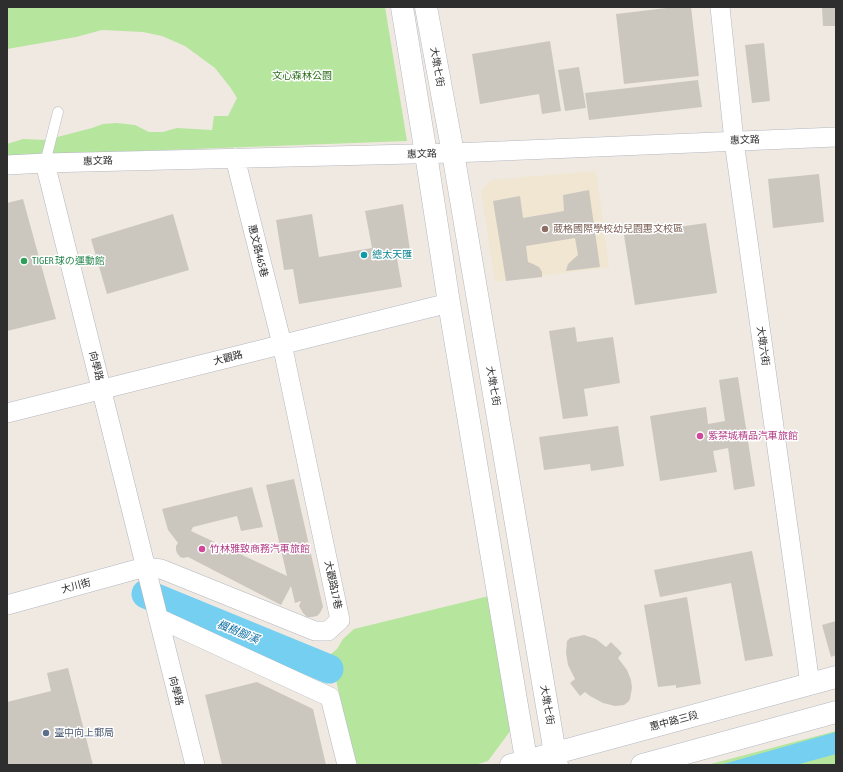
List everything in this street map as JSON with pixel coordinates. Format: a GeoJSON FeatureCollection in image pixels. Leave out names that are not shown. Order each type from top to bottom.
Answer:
{"type":"FeatureCollection","features":[{"type":"Feature","properties":{"kind":"street"},"geometry":{"type":"LineString","coordinates":[[402,7],[522,764]]}},
{"type":"Feature","properties":{"kind":"street","name":"大墩七街"},"geometry":{"type":"LineString","coordinates":[[426,7],[453,153],[556,759]]}},
{"type":"Feature","properties":{"kind":"street","name":"大墩六街"},"geometry":{"type":"LineString","coordinates":[[720,7],[734,141],[810,684]]}},
{"type":"Feature","properties":{"kind":"street","name":"惠文路"},"geometry":{"type":"LineString","coordinates":[[7,165],[426,154],[836,137]]}},
{"type":"Feature","properties":{"kind":"street","name":"惠文路465巷"},"geometry":{"type":"LineString","coordinates":[[234,158],[282,344]]}},
{"type":"Feature","properties":{"kind":"street","name":"向學路"},"geometry":{"type":"LineString","coordinates":[[45,163],[194,765]]}},
{"type":"Feature","properties":{"kind":"street","name":"大觀路"},"geometry":{"type":"LineString","coordinates":[[7,413],[449,303]]}},
{"type":"Feature","properties":{"kind":"street","name":"大觀路17巷"},"geometry":{"type":"LineString","coordinates":[[146,568],[161,569],[315,631],[328,631],[340,620],[282,344]]}},
{"type":"Feature","properties":{"kind":"street","name":"大川街"},"geometry":{"type":"LineString","coordinates":[[7,605],[146,568]]}},
{"type":"Feature","properties":{"kind":"street"},"geometry":{"type":"LineString","coordinates":[[158,617],[330,697],[347,765]]}},
{"type":"Feature","properties":{"kind":"street","name":"惠中路三段"},"geometry":{"type":"LineString","coordinates":[[522,764],[556,759],[836,677]]}},
{"type":"Feature","properties":{"kind":"street"},"geometry":{"type":"LineString","coordinates":[[642,765],[836,712]]}},
{"type":"Feature","properties":{"kind":"lane"},"geometry":{"type":"LineString","coordinates":[[45,163],[58,112]]}},
{"type":"Feature","properties":{"kind":"shaded area","name":"葳格國際學校幼兒園惠文校區"},"geometry":{"type":"Polygon","coordinates":[[[596,171],[609,267],[495,282],[481,191],[491,180],[596,171]]]}},
{"type":"Feature","properties":{"kind":"green space","name":"文心森林公園"},"geometry":{"type":"Polygon","coordinates":[[[7,7],[385,7],[407,141],[7,156],[7,144],[23,139],[46,140],[103,124],[117,123],[135,125],[149,132],[163,132],[177,128],[212,130],[214,116],[228,116],[237,98],[215,68],[185,46],[162,36],[143,32],[102,30],[76,37],[7,49],[7,7]]]}},
{"type":"Feature","properties":{"kind":"green space"},"geometry":{"type":"Polygon","coordinates":[[[489,596],[511,730],[488,761],[475,765],[356,765],[330,655],[337,649],[343,639],[354,629],[489,596]]]}},
{"type":"Feature","properties":{"kind":"green space"},"geometry":{"type":"Polygon","coordinates":[[[836,731],[836,765],[707,765],[836,731]]]}},
{"type":"Feature","properties":{"kind":"water"},"geometry":{"type":"Polygon","coordinates":[[[836,732],[836,754],[796,765],[720,765],[836,732]]]}},
{"type":"Feature","properties":{"kind":"building"},"geometry":{"type":"Polygon","coordinates":[[[675,7],[691,7],[699,76],[624,84],[616,14],[675,7]]]}},
{"type":"Feature","properties":{"kind":"building"},"geometry":{"type":"Polygon","coordinates":[[[822,7],[836,7],[836,26],[823,26],[822,7]]]}},
{"type":"Feature","properties":{"kind":"building"},"geometry":{"type":"Polygon","coordinates":[[[550,41],[561,111],[542,114],[539,94],[480,104],[472,54],[550,41]]]}},
{"type":"Feature","properties":{"kind":"building"},"geometry":{"type":"Polygon","coordinates":[[[764,43],[770,101],[752,103],[745,45],[764,43]]]}},
{"type":"Feature","properties":{"kind":"building"},"geometry":{"type":"Polygon","coordinates":[[[579,67],[586,108],[565,111],[558,70],[579,67]]]}},
{"type":"Feature","properties":{"kind":"building"},"geometry":{"type":"Polygon","coordinates":[[[698,80],[702,107],[589,120],[585,93],[698,80]]]}},
{"type":"Feature","properties":{"kind":"building"},"geometry":{"type":"Polygon","coordinates":[[[819,174],[824,222],[773,228],[768,179],[819,174]]]}},
{"type":"Feature","properties":{"kind":"building"},"geometry":{"type":"Polygon","coordinates":[[[589,190],[600,267],[566,271],[568,264],[578,255],[575,238],[526,246],[528,262],[539,267],[542,272],[542,277],[506,281],[493,201],[520,196],[523,218],[564,211],[563,195],[589,190]]]}},
{"type":"Feature","properties":{"kind":"building","name":"TIGER 球の運動館"},"geometry":{"type":"Polygon","coordinates":[[[23,199],[56,319],[7,331],[7,203],[23,199]]]}},
{"type":"Feature","properties":{"kind":"building","name":"總太天匯"},"geometry":{"type":"Polygon","coordinates":[[[403,204],[410,250],[396,253],[402,287],[299,304],[293,269],[284,270],[276,220],[312,214],[319,257],[372,248],[365,211],[403,204]]]}},
{"type":"Feature","properties":{"kind":"building"},"geometry":{"type":"Polygon","coordinates":[[[173,214],[189,270],[107,294],[91,239],[173,214]]]}},
{"type":"Feature","properties":{"kind":"building"},"geometry":{"type":"Polygon","coordinates":[[[706,223],[717,293],[635,305],[624,235],[706,223]]]}},
{"type":"Feature","properties":{"kind":"building"},"geometry":{"type":"Polygon","coordinates":[[[575,327],[577,342],[613,337],[620,383],[584,389],[588,416],[563,419],[549,331],[575,327]]]}},
{"type":"Feature","properties":{"kind":"building","name":"紫禁城精品汽車旅館"},"geometry":{"type":"Polygon","coordinates":[[[738,377],[755,486],[734,490],[728,448],[713,451],[717,472],[660,481],[650,416],[706,407],[708,424],[725,421],[719,380],[738,377]]]}},
{"type":"Feature","properties":{"kind":"building"},"geometry":{"type":"Polygon","coordinates":[[[618,426],[624,466],[591,471],[590,464],[544,470],[539,437],[618,426]]]}},
{"type":"Feature","properties":{"kind":"building","name":"竹林雅致商務汽車旅館"},"geometry":{"type":"Polygon","coordinates":[[[294,479],[323,607],[317,616],[312,617],[307,617],[303,613],[299,606],[301,601],[295,603],[291,586],[281,605],[188,557],[180,557],[176,550],[178,543],[168,530],[162,509],[252,487],[263,527],[241,531],[237,516],[193,527],[191,531],[287,576],[266,485],[294,479]]]}},
{"type":"Feature","properties":{"kind":"building"},"geometry":{"type":"Polygon","coordinates":[[[752,551],[773,656],[745,661],[731,583],[660,597],[654,570],[752,551]]]}},
{"type":"Feature","properties":{"kind":"building"},"geometry":{"type":"Polygon","coordinates":[[[687,597],[701,684],[676,688],[676,685],[658,687],[644,605],[687,597]]]}},
{"type":"Feature","properties":{"kind":"building"},"geometry":{"type":"Polygon","coordinates":[[[836,621],[836,655],[831,657],[822,625],[836,621]]]}},
{"type":"Feature","properties":{"kind":"building"},"geometry":{"type":"Polygon","coordinates":[[[584,635],[596,639],[606,647],[611,642],[622,653],[618,658],[627,670],[632,688],[630,699],[624,705],[615,706],[603,703],[585,692],[580,696],[570,683],[575,679],[568,665],[566,653],[567,641],[570,638],[584,635]]]}},
{"type":"Feature","properties":{"kind":"building","name":"臺中向上郵局"},"geometry":{"type":"Polygon","coordinates":[[[68,668],[93,765],[7,765],[7,702],[51,691],[47,673],[68,668]]]}},
{"type":"Feature","properties":{"kind":"building"},"geometry":{"type":"Polygon","coordinates":[[[257,682],[313,709],[326,765],[222,765],[205,695],[257,682]]]}},
{"type":"Feature","properties":{"kind":"waterway","name":"楓樹腳溪"},"geometry":{"type":"LineString","coordinates":[[146,594],[329,669]]}},
{"type":"Feature","properties":{"kind":"place","name":"葳格國際學校幼兒園惠文校區"},"geometry":{"type":"Point","coordinates":[545,229]}},
{"type":"Feature","properties":{"kind":"place","name":"總太天匯"},"geometry":{"type":"Point","coordinates":[364,255]}},
{"type":"Feature","properties":{"kind":"place","name":"TIGER 球の運動館"},"geometry":{"type":"Point","coordinates":[24,261]}},
{"type":"Feature","properties":{"kind":"place","name":"紫禁城精品汽車旅館"},"geometry":{"type":"Point","coordinates":[700,436]}},
{"type":"Feature","properties":{"kind":"place","name":"竹林雅致商務汽車旅館"},"geometry":{"type":"Point","coordinates":[202,549]}},
{"type":"Feature","properties":{"kind":"place","name":"臺中向上郵局"},"geometry":{"type":"Point","coordinates":[46,733]}}]}
